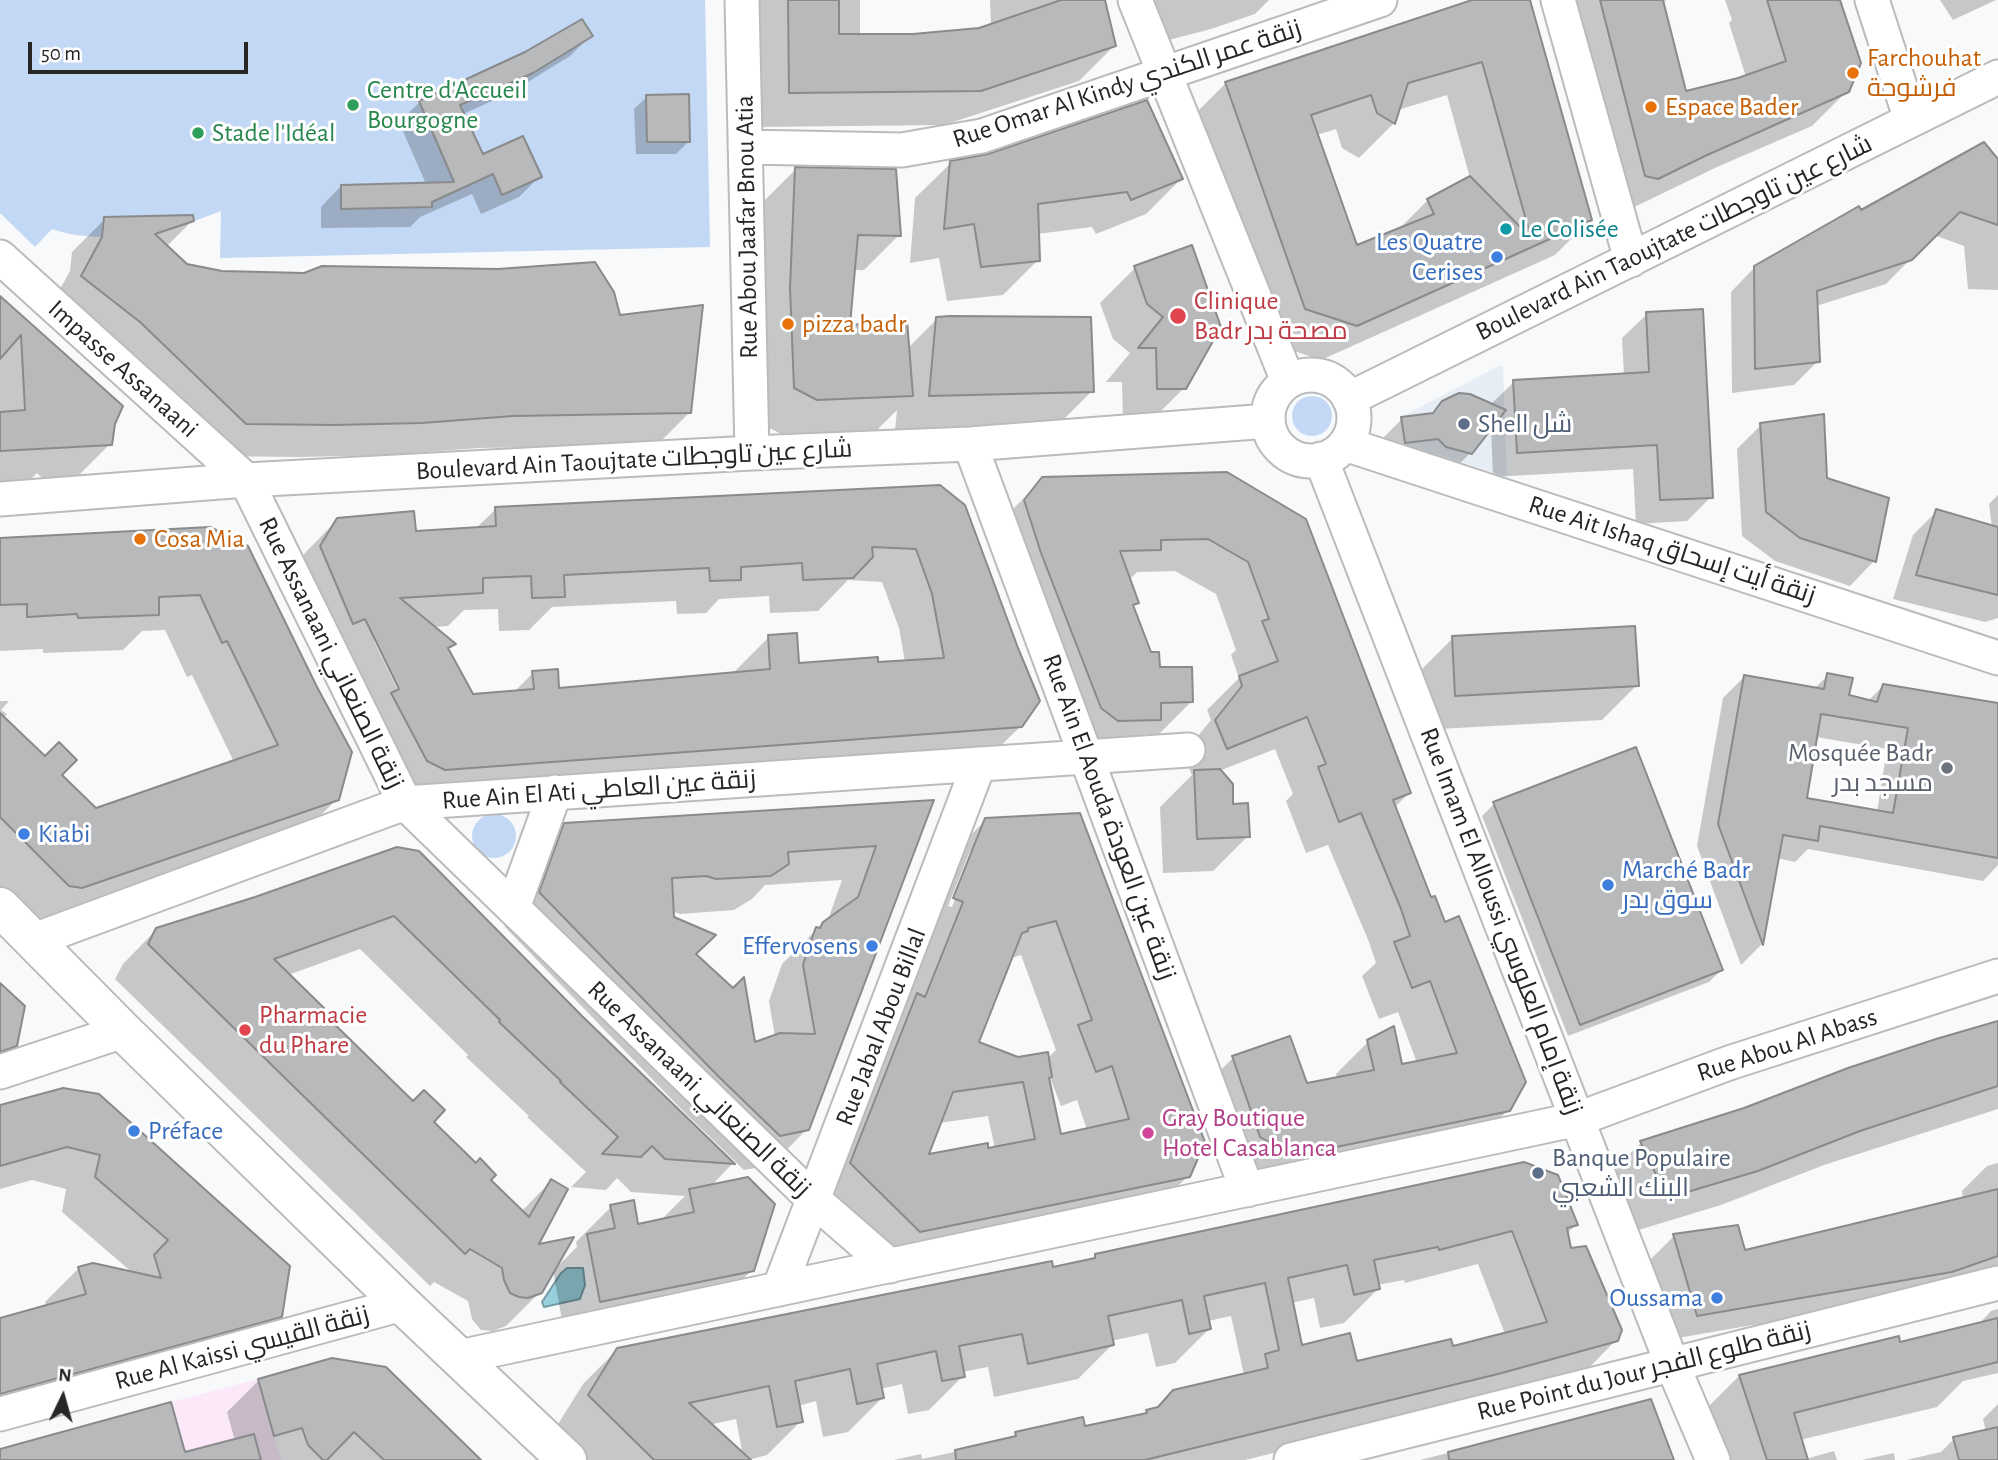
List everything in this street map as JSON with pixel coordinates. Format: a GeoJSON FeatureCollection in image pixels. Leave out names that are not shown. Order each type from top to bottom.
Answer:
{"type":"FeatureCollection","features":[{"type":"Feature","properties":{"kind":"main road"},"geometry":{"type":"LineString","coordinates":[[0,906],[123,1031],[402,1304],[567,1460]]}},
{"type":"Feature","properties":{"kind":"street","name":"Rue Abou Jaafar Bnou Atia"},"geometry":{"type":"LineString","coordinates":[[742,0],[752,453]]}},
{"type":"Feature","properties":{"kind":"street"},"geometry":{"type":"LineString","coordinates":[[1135,0],[1288,381]]}},
{"type":"Feature","properties":{"kind":"street","name":"Rue Omar Al Kindy زنقة عمر الكندي"},"geometry":{"type":"LineString","coordinates":[[745,147],[902,150],[982,136],[1380,0]]}},
{"type":"Feature","properties":{"kind":"street"},"geometry":{"type":"LineString","coordinates":[[1558,0],[1631,260]]}},
{"type":"Feature","properties":{"kind":"street"},"geometry":{"type":"LineString","coordinates":[[1872,0],[1910,120]]}},
{"type":"Feature","properties":{"kind":"street","name":"Boulevard Ain Taoujtate شارع عين تاوجطات"},"geometry":{"type":"LineString","coordinates":[[1349,399],[1998,77]]}},
{"type":"Feature","properties":{"kind":"street","name":"Impasse Assanaani"},"geometry":{"type":"LineString","coordinates":[[0,257],[246,480]]}},
{"type":"Feature","properties":{"kind":"street"},"geometry":{"type":"LineString","coordinates":[[1301,376],[1321,376],[1339,385],[1349,399],[1353,410],[1353,425],[1333,451],[1306,460],[1286,452],[1272,435],[1268,421],[1273,398],[1288,381],[1301,376]]}},
{"type":"Feature","properties":{"kind":"street","name":"Boulevard Ain Taoujtate شارع عين تاوجطات"},"geometry":{"type":"LineString","coordinates":[[0,499],[246,480],[970,444],[1268,421]]}},
{"type":"Feature","properties":{"kind":"street","name":"Rue Ain El Aouda زنقة عين العودة"},"geometry":{"type":"LineString","coordinates":[[970,444],[1247,1190]]}},
{"type":"Feature","properties":{"kind":"street","name":"Rue Ait Ishaq زنقة أيت إسحاق"},"geometry":{"type":"LineString","coordinates":[[1333,451],[1998,658]]}},
{"type":"Feature","properties":{"kind":"street","name":"Rue Imam El Alloussi زنقة إمام العلوسي"},"geometry":{"type":"LineString","coordinates":[[1333,451],[1578,1119],[1672,1364],[1713,1460]]}},
{"type":"Feature","properties":{"kind":"street","name":"Rue Assanaani زنقة الصنعاني"},"geometry":{"type":"LineString","coordinates":[[246,480],[405,803],[814,1200],[890,1266]]}},
{"type":"Feature","properties":{"kind":"street","name":"Rue Ain El Ati زنقة عين العاطي"},"geometry":{"type":"LineString","coordinates":[[34,940],[405,803],[1188,750]]}},
{"type":"Feature","properties":{"kind":"street","name":"Rue Jabal Abou Billal"},"geometry":{"type":"LineString","coordinates":[[779,1289],[979,764]]}},
{"type":"Feature","properties":{"kind":"street"},"geometry":{"type":"LineString","coordinates":[[513,908],[555,792]]}},
{"type":"Feature","properties":{"kind":"street","name":"Rue Abou Al Abass"},"geometry":{"type":"LineString","coordinates":[[459,1357],[1578,1119],[1729,1063],[1998,976]]}},
{"type":"Feature","properties":{"kind":"street"},"geometry":{"type":"LineString","coordinates":[[0,1072],[123,1031]]}},
{"type":"Feature","properties":{"kind":"street","name":"Rue Point du Jour زنقة طلوع الفجر"},"geometry":{"type":"LineString","coordinates":[[1291,1460],[1998,1283]]}},
{"type":"Feature","properties":{"kind":"street","name":"Rue Al Kaissi زنقة القيسي"},"geometry":{"type":"LineString","coordinates":[[0,1414],[402,1304]]}},
{"type":"Feature","properties":{"kind":"shaded area","name":"Centre d'Accueil Bourgogne"},"geometry":{"type":"Polygon","coordinates":[[[0,0],[705,0],[710,247],[220,258],[221,211],[181,225],[138,234],[93,237],[52,229],[35,247],[0,213],[0,0]]]}},
{"type":"Feature","properties":{"kind":"shaded area"},"geometry":{"type":"Polygon","coordinates":[[[1501,365],[1507,477],[1405,444],[1401,417],[1501,365]]]}},
{"type":"Feature","properties":{"kind":"shaded area"},"geometry":{"type":"Polygon","coordinates":[[[1312,396],[1326,402],[1332,416],[1326,430],[1312,436],[1298,430],[1292,416],[1298,402],[1312,396]]]}},
{"type":"Feature","properties":{"kind":"shaded area"},"geometry":{"type":"Polygon","coordinates":[[[494,814],[503,815],[510,820],[515,827],[515,845],[510,852],[503,857],[494,858],[485,857],[478,852],[473,845],[472,836],[473,827],[478,820],[485,815],[494,814]]]}},
{"type":"Feature","properties":{"kind":"shaded area"},"geometry":{"type":"Polygon","coordinates":[[[567,1268],[583,1268],[585,1285],[580,1299],[544,1307],[542,1302],[567,1268]]]}},
{"type":"Feature","properties":{"kind":"shaded area"},"geometry":{"type":"Polygon","coordinates":[[[258,1379],[281,1460],[188,1460],[171,1402],[258,1379]]]}},
{"type":"Feature","properties":{"kind":"building"},"geometry":{"type":"Polygon","coordinates":[[[788,0],[839,0],[839,34],[913,34],[979,28],[1061,0],[1105,0],[1116,46],[981,91],[789,93],[788,0]]]}},
{"type":"Feature","properties":{"kind":"building"},"geometry":{"type":"Polygon","coordinates":[[[1472,0],[1530,0],[1592,220],[1357,326],[1305,309],[1225,82],[1472,0]],[[1482,62],[1408,83],[1395,124],[1377,113],[1371,95],[1311,115],[1357,245],[1434,214],[1427,199],[1470,176],[1531,238],[1482,62]]]}},
{"type":"Feature","properties":{"kind":"building"},"geometry":{"type":"Polygon","coordinates":[[[1600,0],[1663,0],[1686,91],[1738,78],[1786,61],[1767,0],[1840,0],[1861,63],[1849,92],[1658,179],[1645,176],[1600,0]]]}},
{"type":"Feature","properties":{"kind":"building"},"geometry":{"type":"Polygon","coordinates":[[[582,19],[593,36],[533,73],[460,105],[483,154],[523,136],[542,177],[502,195],[493,174],[432,202],[432,207],[341,209],[341,185],[454,182],[419,101],[525,52],[582,19]]]}},
{"type":"Feature","properties":{"kind":"building"},"geometry":{"type":"Polygon","coordinates":[[[689,94],[690,142],[647,142],[646,95],[689,94]]]}},
{"type":"Feature","properties":{"kind":"building"},"geometry":{"type":"Polygon","coordinates":[[[1147,100],[1183,179],[1131,200],[1127,192],[1038,204],[1040,261],[981,267],[974,224],[944,229],[950,161],[988,154],[1147,100]]]}},
{"type":"Feature","properties":{"kind":"building"},"geometry":{"type":"Polygon","coordinates":[[[1984,142],[1998,159],[1998,225],[1960,212],[1912,260],[1817,291],[1820,362],[1755,369],[1754,266],[1859,206],[1861,210],[1984,142]]]}},
{"type":"Feature","properties":{"kind":"building"},"geometry":{"type":"Polygon","coordinates":[[[795,167],[896,169],[901,236],[858,235],[850,325],[907,320],[913,396],[817,400],[794,388],[790,288],[795,167]]]}},
{"type":"Feature","properties":{"kind":"building"},"geometry":{"type":"Polygon","coordinates":[[[193,215],[194,221],[155,234],[187,264],[222,271],[304,273],[322,266],[498,269],[595,262],[614,292],[620,315],[703,305],[691,413],[513,416],[422,423],[246,424],[140,322],[81,276],[102,237],[104,217],[193,215]]]}},
{"type":"Feature","properties":{"kind":"building"},"geometry":{"type":"Polygon","coordinates":[[[1192,245],[1221,327],[1186,389],[1157,389],[1156,348],[1138,348],[1163,317],[1147,304],[1134,266],[1192,245]]]}},
{"type":"Feature","properties":{"kind":"building"},"geometry":{"type":"Polygon","coordinates":[[[0,296],[123,406],[115,424],[112,445],[0,451],[0,412],[25,410],[21,335],[0,359],[0,296]]]}},
{"type":"Feature","properties":{"kind":"building"},"geometry":{"type":"Polygon","coordinates":[[[1703,309],[1713,498],[1660,500],[1657,445],[1517,453],[1513,380],[1649,372],[1646,312],[1703,309]]]}},
{"type":"Feature","properties":{"kind":"building"},"geometry":{"type":"Polygon","coordinates":[[[936,317],[1091,317],[1094,392],[929,396],[936,317]]]}},
{"type":"Feature","properties":{"kind":"building"},"geometry":{"type":"Polygon","coordinates":[[[1459,393],[1470,394],[1506,410],[1472,454],[1446,447],[1438,439],[1405,443],[1401,417],[1433,413],[1442,401],[1459,393]]]}},
{"type":"Feature","properties":{"kind":"building"},"geometry":{"type":"Polygon","coordinates":[[[1824,414],[1827,478],[1889,498],[1876,562],[1800,538],[1766,512],[1760,423],[1824,414]]]}},
{"type":"Feature","properties":{"kind":"building"},"geometry":{"type":"Polygon","coordinates":[[[1227,472],[1306,519],[1411,793],[1393,800],[1431,897],[1435,896],[1445,922],[1459,916],[1526,1082],[1510,1111],[1293,1156],[1260,1137],[1232,1056],[1290,1036],[1307,1083],[1374,1070],[1367,1040],[1394,1026],[1402,1064],[1457,1053],[1430,981],[1412,988],[1394,942],[1410,936],[1401,909],[1361,813],[1339,822],[1318,767],[1326,764],[1307,717],[1227,749],[1215,720],[1242,686],[1239,676],[1278,661],[1262,621],[1269,619],[1248,562],[1208,539],[1161,540],[1161,550],[1120,551],[1139,603],[1133,605],[1151,652],[1159,652],[1160,667],[1192,667],[1193,702],[1161,703],[1161,720],[1118,721],[1101,708],[1041,553],[1024,500],[1042,477],[1227,472]]]}},
{"type":"Feature","properties":{"kind":"building"},"geometry":{"type":"Polygon","coordinates":[[[940,485],[965,505],[1040,701],[1022,727],[445,770],[427,761],[391,693],[399,689],[365,619],[353,624],[320,546],[337,518],[414,511],[416,531],[496,526],[495,507],[940,485]],[[872,547],[873,557],[853,578],[803,580],[802,563],[741,567],[741,580],[710,581],[709,568],[564,575],[565,597],[532,598],[531,576],[483,578],[483,593],[400,598],[456,644],[448,648],[473,694],[534,689],[532,671],[558,669],[559,688],[770,669],[768,635],[797,633],[799,663],[878,657],[878,662],[944,658],[932,594],[916,549],[872,547]]]}},
{"type":"Feature","properties":{"kind":"building"},"geometry":{"type":"Polygon","coordinates":[[[1936,509],[1998,527],[1998,595],[1916,575],[1936,509]]]}},
{"type":"Feature","properties":{"kind":"building"},"geometry":{"type":"Polygon","coordinates":[[[210,527],[248,546],[352,752],[339,800],[82,888],[69,886],[0,817],[0,713],[45,756],[59,742],[77,760],[62,775],[96,808],[278,745],[227,641],[222,643],[200,595],[159,597],[159,615],[78,618],[77,614],[27,617],[27,604],[0,605],[0,538],[210,527]]]}},
{"type":"Feature","properties":{"kind":"building"},"geometry":{"type":"Polygon","coordinates":[[[1635,626],[1639,686],[1455,696],[1452,636],[1635,626]]]}},
{"type":"Feature","properties":{"kind":"building","name":"Mosquée Badr مسجد بدر"},"geometry":{"type":"Polygon","coordinates":[[[1827,673],[1853,678],[1849,695],[1877,702],[1883,684],[1998,703],[1998,858],[1820,826],[1818,841],[1783,835],[1763,945],[1718,824],[1744,675],[1824,689],[1827,673]],[[1821,714],[1807,798],[1893,813],[1908,728],[1821,714]]]}},
{"type":"Feature","properties":{"kind":"building"},"geometry":{"type":"Polygon","coordinates":[[[1636,747],[1723,970],[1580,1025],[1493,802],[1636,747]]]}},
{"type":"Feature","properties":{"kind":"building"},"geometry":{"type":"Polygon","coordinates":[[[1220,769],[1233,784],[1233,804],[1248,803],[1250,837],[1197,839],[1194,770],[1220,769]]]}},
{"type":"Feature","properties":{"kind":"building"},"geometry":{"type":"Polygon","coordinates":[[[934,800],[809,1130],[780,1136],[539,892],[564,823],[934,800]],[[876,846],[788,852],[789,864],[771,876],[672,878],[674,917],[716,935],[696,954],[733,988],[744,977],[755,1042],[780,1033],[815,1034],[803,965],[816,927],[820,928],[823,922],[858,897],[876,846]]]}},
{"type":"Feature","properties":{"kind":"building"},"geometry":{"type":"Polygon","coordinates":[[[1080,813],[1205,1142],[1190,1177],[920,1232],[850,1163],[917,993],[925,997],[963,902],[953,898],[985,818],[1080,813]],[[1056,921],[1028,928],[1028,931],[1022,933],[979,1042],[1018,1057],[1048,1052],[1052,1077],[1049,1078],[1061,1134],[1129,1119],[1112,1066],[1096,1072],[1078,1025],[1092,1020],[1056,921]],[[1023,1082],[953,1092],[929,1154],[988,1143],[988,1148],[1035,1139],[1023,1082]]]}},
{"type":"Feature","properties":{"kind":"building"},"geometry":{"type":"Polygon","coordinates":[[[397,847],[419,851],[582,1016],[735,1164],[665,1159],[652,1146],[641,1157],[602,1154],[618,1137],[394,916],[274,959],[324,1008],[321,1011],[413,1101],[424,1090],[445,1110],[434,1122],[476,1163],[480,1158],[496,1175],[491,1180],[529,1217],[551,1179],[568,1189],[539,1244],[574,1237],[542,1293],[528,1298],[510,1293],[502,1268],[470,1249],[465,1254],[148,944],[156,928],[255,897],[397,847]]]}},
{"type":"Feature","properties":{"kind":"building"},"geometry":{"type":"Polygon","coordinates":[[[0,983],[25,1006],[17,1046],[0,1052],[0,983]]]}},
{"type":"Feature","properties":{"kind":"building"},"geometry":{"type":"Polygon","coordinates":[[[1998,1021],[1998,1086],[1860,1131],[1758,1171],[1667,1198],[1640,1141],[1744,1108],[1848,1068],[1998,1021]]]}},
{"type":"Feature","properties":{"kind":"building"},"geometry":{"type":"Polygon","coordinates":[[[63,1088],[99,1094],[290,1266],[282,1317],[0,1394],[0,1318],[86,1294],[78,1267],[93,1263],[161,1278],[154,1255],[168,1240],[95,1177],[100,1155],[67,1147],[0,1166],[0,1105],[63,1088]]]}},
{"type":"Feature","properties":{"kind":"building"},"geometry":{"type":"Polygon","coordinates":[[[1524,1162],[1558,1175],[1578,1225],[1567,1228],[1571,1248],[1586,1246],[1622,1330],[1618,1341],[1498,1374],[1145,1460],[956,1460],[955,1450],[1016,1436],[1015,1432],[1083,1417],[1085,1426],[1147,1413],[1146,1410],[1158,1407],[1173,1390],[1268,1368],[1265,1354],[1279,1350],[1265,1283],[1204,1296],[1211,1329],[1189,1334],[1182,1300],[1108,1316],[1114,1345],[1028,1364],[1022,1334],[959,1346],[965,1377],[942,1381],[936,1351],[877,1364],[884,1398],[857,1404],[850,1369],[795,1381],[803,1422],[777,1427],[769,1386],[689,1403],[751,1460],[654,1460],[588,1395],[617,1348],[1052,1261],[1053,1267],[1095,1258],[1095,1254],[1524,1162]],[[1512,1231],[1439,1250],[1438,1247],[1374,1260],[1380,1289],[1354,1295],[1347,1265],[1288,1278],[1302,1345],[1350,1333],[1357,1361],[1451,1339],[1453,1346],[1547,1322],[1512,1231]]]}},
{"type":"Feature","properties":{"kind":"building"},"geometry":{"type":"Polygon","coordinates":[[[748,1177],[775,1204],[754,1271],[600,1302],[587,1234],[615,1228],[610,1205],[634,1200],[638,1224],[694,1212],[689,1189],[748,1177]]]}},
{"type":"Feature","properties":{"kind":"building"},"geometry":{"type":"Polygon","coordinates":[[[1998,1189],[1998,1256],[1952,1272],[1697,1316],[1673,1234],[1738,1225],[1745,1250],[1998,1189]]]}},
{"type":"Feature","properties":{"kind":"building"},"geometry":{"type":"Polygon","coordinates":[[[1998,1318],[1998,1362],[1794,1413],[1808,1460],[1767,1460],[1739,1375],[1899,1336],[1900,1342],[1998,1318]]]}},
{"type":"Feature","properties":{"kind":"building"},"geometry":{"type":"Polygon","coordinates":[[[332,1358],[386,1367],[481,1460],[384,1460],[354,1432],[327,1460],[323,1460],[308,1445],[302,1428],[274,1436],[258,1379],[332,1358]]]}},
{"type":"Feature","properties":{"kind":"building"},"geometry":{"type":"Polygon","coordinates":[[[1651,1399],[1674,1460],[1449,1460],[1448,1452],[1651,1399]]]}},
{"type":"Feature","properties":{"kind":"building"},"geometry":{"type":"Polygon","coordinates":[[[171,1402],[185,1452],[254,1434],[261,1460],[0,1460],[0,1449],[171,1402]]]}},
{"type":"Feature","properties":{"kind":"building"},"geometry":{"type":"Polygon","coordinates":[[[1998,1427],[1998,1460],[1959,1460],[1953,1437],[1998,1427]]]}},
{"type":"Feature","properties":{"kind":"place","name":"Farchouhat فرشوحة"},"geometry":{"type":"Point","coordinates":[1853,73]}},
{"type":"Feature","properties":{"kind":"place","name":"Centre d'Accueil Bourgogne"},"geometry":{"type":"Point","coordinates":[353,105]}},
{"type":"Feature","properties":{"kind":"place","name":"Espace Bader"},"geometry":{"type":"Point","coordinates":[1651,107]}},
{"type":"Feature","properties":{"kind":"place","name":"Stade l'Idéal"},"geometry":{"type":"Point","coordinates":[198,133]}},
{"type":"Feature","properties":{"kind":"place","name":"Le Colisée"},"geometry":{"type":"Point","coordinates":[1506,229]}},
{"type":"Feature","properties":{"kind":"place","name":"Les Quatre Cerises"},"geometry":{"type":"Point","coordinates":[1497,257]}},
{"type":"Feature","properties":{"kind":"place","name":"Clinique Badr مصحة بدر"},"geometry":{"type":"Point","coordinates":[1178,316]}},
{"type":"Feature","properties":{"kind":"place","name":"pizza badr"},"geometry":{"type":"Point","coordinates":[788,324]}},
{"type":"Feature","properties":{"kind":"place","name":"Shell شل"},"geometry":{"type":"Point","coordinates":[1464,424]}},
{"type":"Feature","properties":{"kind":"place","name":"Cosa Mia"},"geometry":{"type":"Point","coordinates":[140,539]}},
{"type":"Feature","properties":{"kind":"place","name":"Mosquée Badr مسجد بدر"},"geometry":{"type":"Point","coordinates":[1947,768]}},
{"type":"Feature","properties":{"kind":"place","name":"Kiabi"},"geometry":{"type":"Point","coordinates":[24,834]}},
{"type":"Feature","properties":{"kind":"place","name":"Marché Badr سوق بدر"},"geometry":{"type":"Point","coordinates":[1608,885]}},
{"type":"Feature","properties":{"kind":"place","name":"Effervosens"},"geometry":{"type":"Point","coordinates":[872,946]}},
{"type":"Feature","properties":{"kind":"place","name":"Pharmacie du Phare"},"geometry":{"type":"Point","coordinates":[245,1030]}},
{"type":"Feature","properties":{"kind":"place","name":"Préface"},"geometry":{"type":"Point","coordinates":[134,1131]}},
{"type":"Feature","properties":{"kind":"place","name":"Gray Boutique Hotel Casablanca"},"geometry":{"type":"Point","coordinates":[1148,1133]}},
{"type":"Feature","properties":{"kind":"place","name":"Banque Populaire البنك الشعبي"},"geometry":{"type":"Point","coordinates":[1538,1173]}},
{"type":"Feature","properties":{"kind":"place","name":"Oussama"},"geometry":{"type":"Point","coordinates":[1717,1298]}}]}
